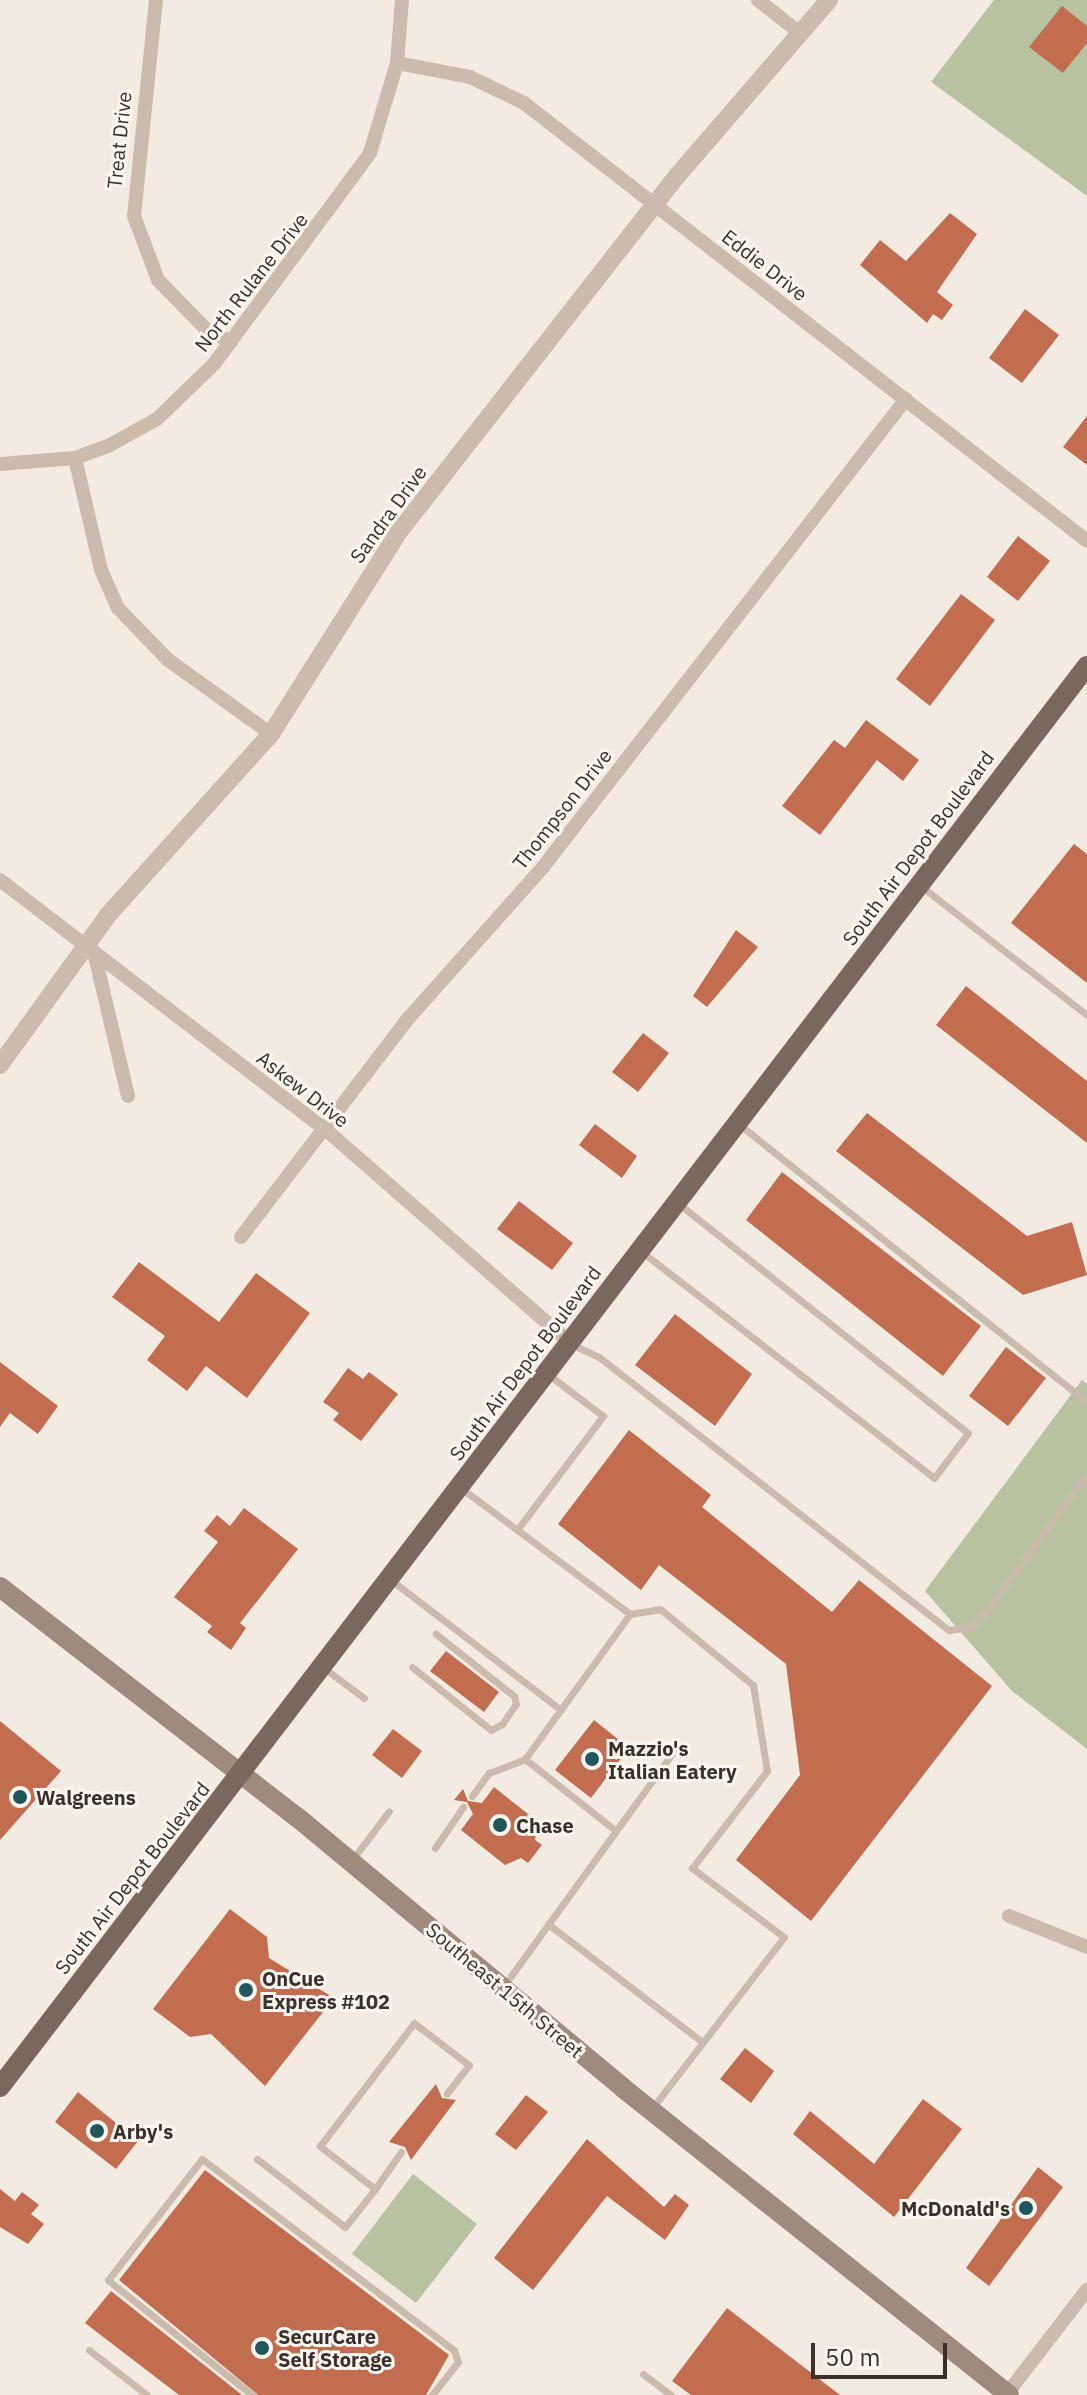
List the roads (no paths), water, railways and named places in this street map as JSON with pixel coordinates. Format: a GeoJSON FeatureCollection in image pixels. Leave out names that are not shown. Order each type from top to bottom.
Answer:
{"type":"FeatureCollection","features":[{"type":"Feature","properties":{"kind":"main road","name":"South Air Depot Boulevard"},"geometry":{"type":"LineString","coordinates":[[0,2087],[324,1668],[1087,666]]}},
{"type":"Feature","properties":{"kind":"main road","name":"Southeast 15th Street"},"geometry":{"type":"LineString","coordinates":[[0,1587],[242,1774],[650,2110],[1007,2395]]}},
{"type":"Feature","properties":{"kind":"street","name":"Treat Drive"},"geometry":{"type":"LineString","coordinates":[[156,0],[134,216],[158,280],[206,329],[231,342]]}},
{"type":"Feature","properties":{"kind":"street","name":"North Rulane Drive"},"geometry":{"type":"LineString","coordinates":[[0,464],[75,458],[157,419],[231,342],[370,153],[397,63],[402,0]]}},
{"type":"Feature","properties":{"kind":"street"},"geometry":{"type":"LineString","coordinates":[[758,0],[800,33]]}},
{"type":"Feature","properties":{"kind":"street","name":"Sandra Drive"},"geometry":{"type":"LineString","coordinates":[[0,1065],[91,950],[108,915],[271,734],[398,533],[655,205],[829,0]]}},
{"type":"Feature","properties":{"kind":"street","name":"Eddie Drive"},"geometry":{"type":"LineString","coordinates":[[397,63],[470,77],[511,96],[1087,541]]}},
{"type":"Feature","properties":{"kind":"street","name":"Thompson Drive"},"geometry":{"type":"LineString","coordinates":[[241,1237],[406,1021],[543,867],[906,399]]}},
{"type":"Feature","properties":{"kind":"street"},"geometry":{"type":"LineString","coordinates":[[75,458],[101,570],[118,608],[167,659],[271,734]]}},
{"type":"Feature","properties":{"kind":"street","name":"Askew Drive"},"geometry":{"type":"LineString","coordinates":[[0,880],[325,1129],[570,1343]]}},
{"type":"Feature","properties":{"kind":"street"},"geometry":{"type":"LineString","coordinates":[[91,950],[128,1096]]}},
{"type":"Feature","properties":{"kind":"street"},"geometry":{"type":"LineString","coordinates":[[1009,1916],[1087,1947]]}},
{"type":"Feature","properties":{"kind":"street"},"geometry":{"type":"LineString","coordinates":[[1007,2395],[1087,2290]]}},
{"type":"Feature","properties":{"kind":"lane"},"geometry":{"type":"LineString","coordinates":[[920,886],[1087,1015]]}},
{"type":"Feature","properties":{"kind":"lane"},"geometry":{"type":"LineString","coordinates":[[738,1123],[1087,1402]]}},
{"type":"Feature","properties":{"kind":"lane"},"geometry":{"type":"LineString","coordinates":[[641,1251],[934,1478],[968,1433],[678,1203]]}},
{"type":"Feature","properties":{"kind":"lane"},"geometry":{"type":"LineString","coordinates":[[570,1343],[599,1357],[949,1630],[972,1627],[985,1613],[1087,1474]]}},
{"type":"Feature","properties":{"kind":"lane"},"geometry":{"type":"LineString","coordinates":[[517,1530],[603,1416],[547,1374]]}},
{"type":"Feature","properties":{"kind":"lane"},"geometry":{"type":"LineString","coordinates":[[461,1488],[630,1614]]}},
{"type":"Feature","properties":{"kind":"lane"},"geometry":{"type":"LineString","coordinates":[[391,1580],[561,1710]]}},
{"type":"Feature","properties":{"kind":"lane"},"geometry":{"type":"LineString","coordinates":[[472,1796],[489,1773],[525,1759],[630,1614],[660,1609],[736,1667],[753,1685],[767,1771],[692,1868],[784,1937],[705,2044],[548,1924]]}},
{"type":"Feature","properties":{"kind":"lane"},"geometry":{"type":"LineString","coordinates":[[412,1667],[491,1730],[502,1724],[516,1704],[514,1696],[436,1634]]}},
{"type":"Feature","properties":{"kind":"lane"},"geometry":{"type":"LineString","coordinates":[[324,1668],[364,1698]]}},
{"type":"Feature","properties":{"kind":"lane"},"geometry":{"type":"LineString","coordinates":[[501,1988],[673,1752]]}},
{"type":"Feature","properties":{"kind":"lane"},"geometry":{"type":"LineString","coordinates":[[525,1759],[615,1830]]}},
{"type":"Feature","properties":{"kind":"lane"},"geometry":{"type":"LineString","coordinates":[[435,1848],[463,1807]]}},
{"type":"Feature","properties":{"kind":"lane"},"geometry":{"type":"LineString","coordinates":[[351,1862],[389,1811]]}},
{"type":"Feature","properties":{"kind":"lane"},"geometry":{"type":"LineString","coordinates":[[375,2189],[320,2146],[414,2023],[469,2065],[447,2093]]}},
{"type":"Feature","properties":{"kind":"lane"},"geometry":{"type":"LineString","coordinates":[[650,2110],[701,2041]]}},
{"type":"Feature","properties":{"kind":"lane"},"geometry":{"type":"LineString","coordinates":[[257,2159],[345,2227],[401,2152]]}},
{"type":"Feature","properties":{"kind":"lane"},"geometry":{"type":"LineString","coordinates":[[252,2395],[108,2280],[202,2159],[454,2350],[458,2362],[432,2395]]}},
{"type":"Feature","properties":{"kind":"lane"},"geometry":{"type":"LineString","coordinates":[[89,2350],[147,2395]]}},
{"type":"Feature","properties":{"kind":"lane"},"geometry":{"type":"LineString","coordinates":[[643,2374],[671,2395]]}},
{"type":"Feature","properties":{"kind":"place","name":"Mazzio's Italian Eatery"},"geometry":{"type":"Point","coordinates":[592,1759]}},
{"type":"Feature","properties":{"kind":"place","name":"Walgreens"},"geometry":{"type":"Point","coordinates":[20,1797]}},
{"type":"Feature","properties":{"kind":"place","name":"Chase"},"geometry":{"type":"Point","coordinates":[500,1825]}},
{"type":"Feature","properties":{"kind":"place","name":"OnCue Express #102"},"geometry":{"type":"Point","coordinates":[246,1990]}},
{"type":"Feature","properties":{"kind":"place","name":"Arby's"},"geometry":{"type":"Point","coordinates":[97,2131]}},
{"type":"Feature","properties":{"kind":"place","name":"McDonald's"},"geometry":{"type":"Point","coordinates":[1026,2208]}},
{"type":"Feature","properties":{"kind":"place","name":"SecurCare Self Storage"},"geometry":{"type":"Point","coordinates":[262,2348]}}]}
